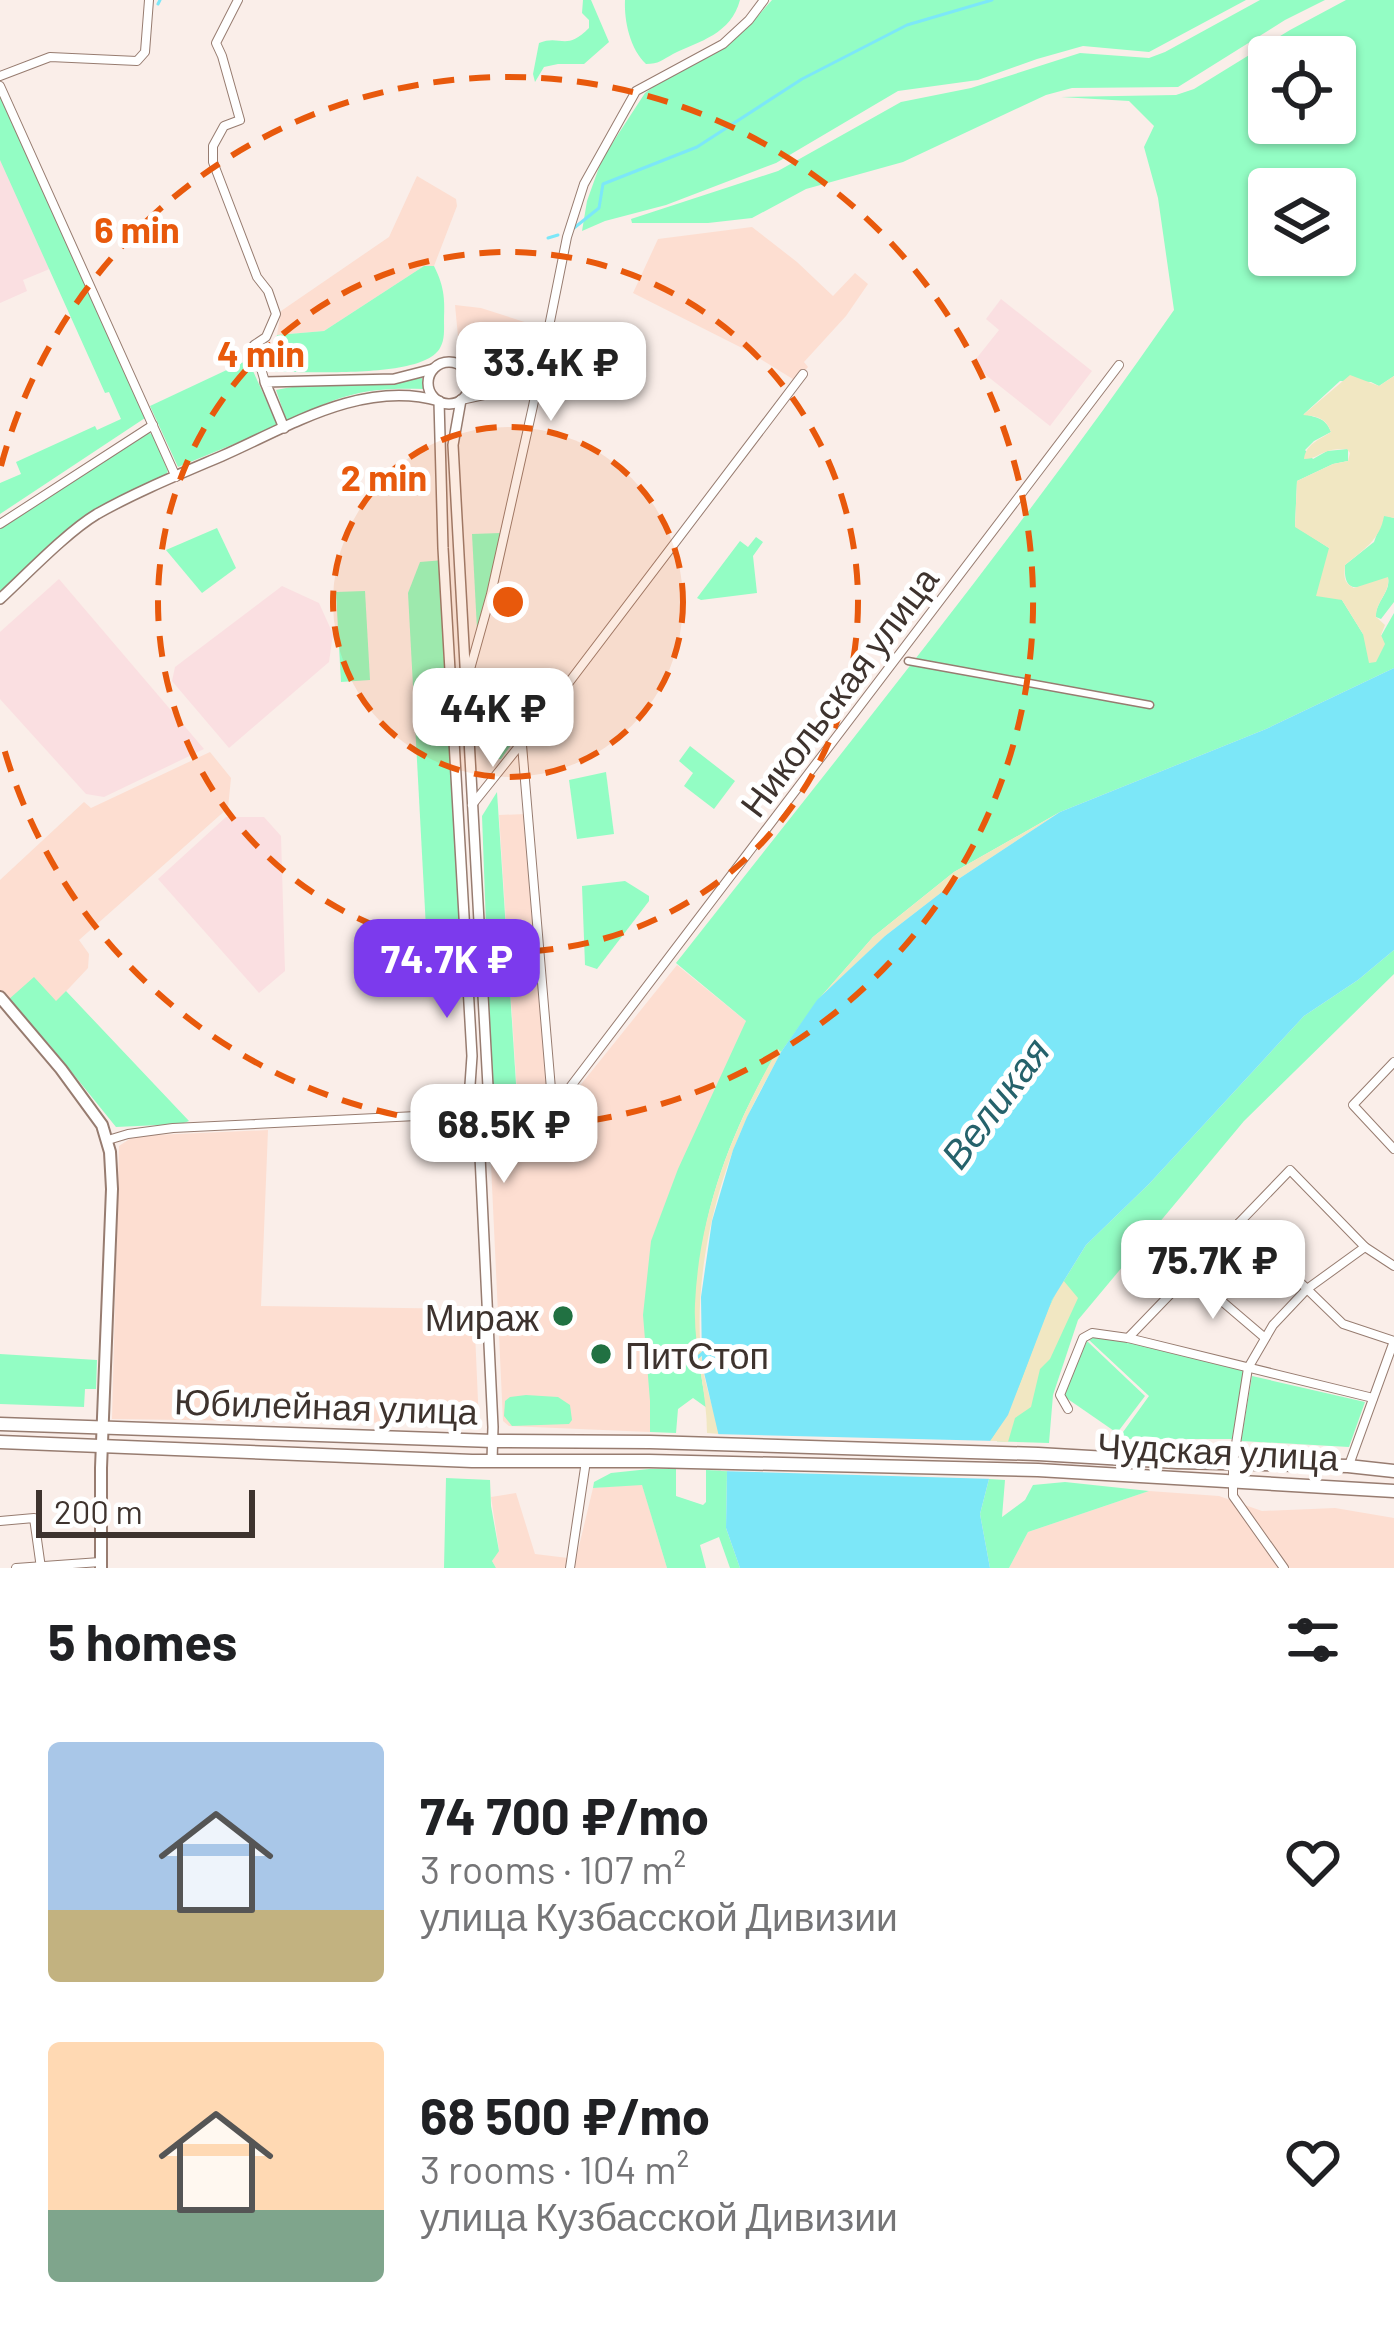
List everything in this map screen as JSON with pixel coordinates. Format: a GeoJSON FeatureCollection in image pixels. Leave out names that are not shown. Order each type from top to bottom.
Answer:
{"type":"FeatureCollection","features":[{"type":"Feature","properties":{"kind":"highway","name":"Юбилейная улица"},"geometry":{"type":"LineString","coordinates":[[0,1424],[1038,1454]]}},
{"type":"Feature","properties":{"kind":"highway","name":"Юбилейная улица"},"geometry":{"type":"LineString","coordinates":[[0,1442],[492,1461],[649,1461]]}},
{"type":"Feature","properties":{"kind":"highway","name":"Чудская улица"},"geometry":{"type":"LineString","coordinates":[[1038,1454],[1394,1471]]}},
{"type":"Feature","properties":{"kind":"highway","name":"Чудская улица"},"geometry":{"type":"LineString","coordinates":[[649,1461],[1038,1470],[1394,1491]]}},
{"type":"Feature","properties":{"kind":"main road"},"geometry":{"type":"LineString","coordinates":[[0,997],[99,1120],[108,1140],[112,1189],[100,1565]]}},
{"type":"Feature","properties":{"kind":"street"},"geometry":{"type":"LineString","coordinates":[[0,76],[50,57],[137,61],[146,52],[149,0]]}},
{"type":"Feature","properties":{"kind":"street"},"geometry":{"type":"LineString","coordinates":[[238,0],[216,44],[240,120],[224,126],[213,146],[213,163],[276,314],[266,337],[254,346],[284,428]]}},
{"type":"Feature","properties":{"kind":"street"},"geometry":{"type":"LineString","coordinates":[[466,682],[491,594],[567,237],[584,184],[636,92],[723,44],[764,0]]}},
{"type":"Feature","properties":{"kind":"street"},"geometry":{"type":"LineString","coordinates":[[0,86],[176,477]]}},
{"type":"Feature","properties":{"kind":"street"},"geometry":{"type":"LineString","coordinates":[[265,382],[394,379],[445,362],[498,376],[524,370],[543,346]]}},
{"type":"Feature","properties":{"kind":"street","name":"Никольская улица"},"geometry":{"type":"LineString","coordinates":[[555,1105],[1119,365]]}},
{"type":"Feature","properties":{"kind":"street"},"geometry":{"type":"LineString","coordinates":[[433,369],[429,388],[439,401],[472,1056],[470,1084],[458,1114],[468,1127],[484,1125]]}},
{"type":"Feature","properties":{"kind":"street"},"geometry":{"type":"LineString","coordinates":[[466,370],[470,386],[461,400],[453,445],[490,1109],[479,1156],[492,1461]]}},
{"type":"Feature","properties":{"kind":"street"},"geometry":{"type":"LineString","coordinates":[[524,370],[536,379]]}},
{"type":"Feature","properties":{"kind":"street"},"geometry":{"type":"LineString","coordinates":[[472,805],[802,374]]}},
{"type":"Feature","properties":{"kind":"street"},"geometry":{"type":"LineString","coordinates":[[0,599],[93,516],[284,428],[343,404],[380,396],[453,403],[525,386],[536,379]]}},
{"type":"Feature","properties":{"kind":"street"},"geometry":{"type":"LineString","coordinates":[[0,524],[153,425]]}},
{"type":"Feature","properties":{"kind":"street"},"geometry":{"type":"LineString","coordinates":[[908,661],[1150,705]]}},
{"type":"Feature","properties":{"kind":"street"},"geometry":{"type":"LineString","coordinates":[[490,1109],[555,1105],[522,744]]}},
{"type":"Feature","properties":{"kind":"street"},"geometry":{"type":"LineString","coordinates":[[1394,1063],[1353,1108],[1394,1149]]}},
{"type":"Feature","properties":{"kind":"street"},"geometry":{"type":"LineString","coordinates":[[463,1100],[478,1096],[490,1109]]}},
{"type":"Feature","properties":{"kind":"street"},"geometry":{"type":"LineString","coordinates":[[108,1140],[173,1128],[458,1114]]}},
{"type":"Feature","properties":{"kind":"street"},"geometry":{"type":"LineString","coordinates":[[468,1127],[479,1156]]}},
{"type":"Feature","properties":{"kind":"street"},"geometry":{"type":"LineString","coordinates":[[1128,1338],[1290,1169],[1366,1247],[1394,1266]]}},
{"type":"Feature","properties":{"kind":"street"},"geometry":{"type":"LineString","coordinates":[[1239,1222],[1343,1324],[1394,1341],[1348,1466]]}},
{"type":"Feature","properties":{"kind":"street"},"geometry":{"type":"LineString","coordinates":[[1284,1568],[1233,1496],[1233,1463],[1248,1368],[1274,1325],[1307,1289],[1366,1247]]}},
{"type":"Feature","properties":{"kind":"street"},"geometry":{"type":"LineString","coordinates":[[1190,1274],[1265,1338]]}},
{"type":"Feature","properties":{"kind":"street"},"geometry":{"type":"LineString","coordinates":[[1068,1409],[1060,1395],[1083,1338],[1092,1334],[1128,1338],[1373,1398]]}},
{"type":"Feature","properties":{"kind":"street"},"geometry":{"type":"LineString","coordinates":[[570,1568],[586,1461]]}},
{"type":"Feature","properties":{"kind":"street"},"geometry":{"type":"LineString","coordinates":[[0,1521],[34,1518],[41,1567]]}},
{"type":"Feature","properties":{"kind":"street"},"geometry":{"type":"LineString","coordinates":[[16,1568],[100,1565]]}},
{"type":"Feature","properties":{"kind":"shaded area"},"geometry":{"type":"Polygon","coordinates":[[[0,154],[52,268],[23,280],[27,291],[0,303],[0,154]]]}},
{"type":"Feature","properties":{"kind":"shaded area"},"geometry":{"type":"Polygon","coordinates":[[[417,176],[456,199],[434,266],[424,266],[324,331],[277,335],[281,311],[389,237],[417,176]]]}},
{"type":"Feature","properties":{"kind":"shaded area"},"geometry":{"type":"Polygon","coordinates":[[[752,227],[833,296],[855,273],[868,284],[804,362],[808,367],[796,381],[633,293],[658,239],[752,227]]]}},
{"type":"Feature","properties":{"kind":"shaded area"},"geometry":{"type":"Polygon","coordinates":[[[1001,299],[1092,371],[1050,426],[972,364],[999,330],[986,319],[1001,299]]]}},
{"type":"Feature","properties":{"kind":"shaded area"},"geometry":{"type":"Polygon","coordinates":[[[455,305],[534,325],[514,356],[482,360],[459,347],[455,305]]]}},
{"type":"Feature","properties":{"kind":"shaded area"},"geometry":{"type":"Polygon","coordinates":[[[59,579],[204,749],[104,797],[86,794],[0,699],[0,632],[59,579]]]}},
{"type":"Feature","properties":{"kind":"shaded area"},"geometry":{"type":"Polygon","coordinates":[[[282,586],[319,603],[333,634],[329,662],[229,748],[172,681],[175,667],[282,586]]]}},
{"type":"Feature","properties":{"kind":"shaded area"},"geometry":{"type":"Polygon","coordinates":[[[210,752],[231,778],[228,808],[79,940],[89,954],[88,968],[56,1002],[8,1000],[0,991],[0,880],[84,802],[91,808],[210,752]]]}},
{"type":"Feature","properties":{"kind":"shaded area"},"geometry":{"type":"Polygon","coordinates":[[[526,814],[548,1090],[517,1092],[499,815],[526,814]]]}},
{"type":"Feature","properties":{"kind":"shaded area"},"geometry":{"type":"Polygon","coordinates":[[[226,817],[264,817],[281,836],[285,971],[259,993],[158,879],[226,817]]]}},
{"type":"Feature","properties":{"kind":"shaded area"},"geometry":{"type":"Polygon","coordinates":[[[677,965],[746,1021],[650,1401],[650,1432],[509,1426],[503,1421],[490,1143],[494,1123],[507,1114],[562,1108],[677,965]]]}},
{"type":"Feature","properties":{"kind":"shaded area"},"geometry":{"type":"Polygon","coordinates":[[[268,1130],[261,1306],[474,1309],[479,1424],[112,1419],[119,1146],[134,1136],[268,1130]]]}},
{"type":"Feature","properties":{"kind":"shaded area"},"geometry":{"type":"Polygon","coordinates":[[[642,1484],[667,1568],[496,1568],[492,1561],[499,1550],[491,1497],[516,1493],[535,1554],[568,1558],[574,1567],[593,1488],[642,1484]]]}},
{"type":"Feature","properties":{"kind":"shaded area"},"geometry":{"type":"Polygon","coordinates":[[[1149,1491],[1219,1496],[1262,1511],[1335,1508],[1394,1518],[1394,1568],[1009,1568],[1028,1532],[1149,1491]]]}},
{"type":"Feature","properties":{"kind":"green space"},"geometry":{"type":"Polygon","coordinates":[[[583,0],[591,0],[609,42],[584,64],[544,67],[535,82],[539,43],[568,41],[589,28],[582,13],[583,0]]]}},
{"type":"Feature","properties":{"kind":"green space"},"geometry":{"type":"Polygon","coordinates":[[[625,0],[740,0],[730,21],[713,35],[646,64],[629,34],[625,0]]]}},
{"type":"Feature","properties":{"kind":"green space"},"geometry":{"type":"Polygon","coordinates":[[[772,0],[1246,0],[1149,52],[1083,46],[978,80],[898,91],[776,163],[582,231],[602,159],[645,93],[724,46],[772,0]]]}},
{"type":"Feature","properties":{"kind":"green space"},"geometry":{"type":"Polygon","coordinates":[[[1260,0],[1325,0],[1259,36],[1248,36],[1248,43],[1178,87],[1072,88],[1046,95],[903,162],[806,189],[752,218],[632,223],[631,219],[778,171],[901,102],[971,88],[1080,53],[1149,58],[1260,0]]]}},
{"type":"Feature","properties":{"kind":"green space"},"geometry":{"type":"Polygon","coordinates":[[[1346,0],[1394,0],[1394,376],[1379,386],[1340,381],[1304,414],[1323,421],[1331,432],[1305,450],[1313,459],[1327,451],[1348,449],[1348,461],[1297,481],[1295,526],[1329,548],[1342,600],[1363,634],[1381,636],[1394,613],[1394,668],[1266,729],[1060,812],[954,872],[873,937],[778,1050],[735,1136],[707,1222],[699,1266],[699,1359],[707,1408],[693,1398],[678,1409],[676,1433],[650,1432],[643,1315],[651,1241],[678,1169],[746,1021],[676,963],[992,559],[1174,310],[1158,198],[1144,147],[1154,126],[1129,101],[1061,97],[1176,95],[1248,56],[1248,144],[1356,144],[1356,36],[1280,36],[1346,0]]]}},
{"type":"Feature","properties":{"kind":"green space"},"geometry":{"type":"Polygon","coordinates":[[[0,95],[145,418],[0,514],[0,483],[21,474],[16,462],[121,419],[0,160],[0,95]]]}},
{"type":"Feature","properties":{"kind":"green space"},"geometry":{"type":"Polygon","coordinates":[[[424,266],[434,266],[444,299],[443,342],[429,358],[390,369],[275,372],[265,349],[274,348],[277,335],[324,331],[424,266]]]}},
{"type":"Feature","properties":{"kind":"green space"},"geometry":{"type":"Polygon","coordinates":[[[248,360],[278,426],[178,467],[150,406],[248,360]]]}},
{"type":"Feature","properties":{"kind":"green space"},"geometry":{"type":"Polygon","coordinates":[[[422,378],[423,389],[352,395],[287,422],[276,390],[312,385],[422,378]]]}},
{"type":"Feature","properties":{"kind":"green space"},"geometry":{"type":"Polygon","coordinates":[[[148,432],[168,471],[163,480],[88,515],[0,592],[0,527],[148,432]]]}},
{"type":"Feature","properties":{"kind":"green space"},"geometry":{"type":"Polygon","coordinates":[[[1384,515],[1394,518],[1394,602],[1381,619],[1376,612],[1388,578],[1352,586],[1345,565],[1374,542],[1384,515]]]}},
{"type":"Feature","properties":{"kind":"green space"},"geometry":{"type":"Polygon","coordinates":[[[217,528],[236,568],[202,593],[166,550],[217,528]]]}},
{"type":"Feature","properties":{"kind":"green space"},"geometry":{"type":"Polygon","coordinates":[[[501,533],[479,625],[477,629],[472,534],[501,533]]]}},
{"type":"Feature","properties":{"kind":"green space"},"geometry":{"type":"Polygon","coordinates":[[[756,537],[763,542],[753,556],[757,593],[697,598],[740,541],[748,547],[756,537]]]}},
{"type":"Feature","properties":{"kind":"green space"},"geometry":{"type":"Polygon","coordinates":[[[444,560],[461,945],[427,947],[408,593],[420,562],[444,560]]]}},
{"type":"Feature","properties":{"kind":"green space"},"geometry":{"type":"Polygon","coordinates":[[[365,591],[370,680],[341,682],[336,592],[365,591]]]}},
{"type":"Feature","properties":{"kind":"green space"},"geometry":{"type":"Polygon","coordinates":[[[528,671],[526,697],[538,707],[501,759],[490,759],[483,674],[528,671]]]}},
{"type":"Feature","properties":{"kind":"green space"},"geometry":{"type":"Polygon","coordinates":[[[690,746],[735,781],[714,809],[684,786],[693,773],[679,761],[690,746]]]}},
{"type":"Feature","properties":{"kind":"green space"},"geometry":{"type":"Polygon","coordinates":[[[606,772],[614,834],[577,839],[569,780],[606,772]]]}},
{"type":"Feature","properties":{"kind":"green space"},"geometry":{"type":"Polygon","coordinates":[[[497,792],[517,1099],[498,1100],[492,1088],[482,816],[497,792]]]}},
{"type":"Feature","properties":{"kind":"green space"},"geometry":{"type":"Polygon","coordinates":[[[625,881],[649,896],[649,901],[597,969],[585,965],[582,886],[625,881]]]}},
{"type":"Feature","properties":{"kind":"green space"},"geometry":{"type":"Polygon","coordinates":[[[1394,950],[1394,974],[1244,1121],[1078,1320],[1053,1395],[1049,1443],[990,1441],[1052,1300],[1086,1245],[1304,1016],[1394,950]]]}},
{"type":"Feature","properties":{"kind":"green space"},"geometry":{"type":"Polygon","coordinates":[[[34,977],[56,1001],[66,991],[189,1121],[116,1127],[8,1000],[34,977]]]}},
{"type":"Feature","properties":{"kind":"green space"},"geometry":{"type":"Polygon","coordinates":[[[1096,1334],[1244,1368],[1232,1439],[1118,1439],[1149,1396],[1089,1340],[1096,1334]]]}},
{"type":"Feature","properties":{"kind":"green space"},"geometry":{"type":"Polygon","coordinates":[[[1087,1341],[1145,1396],[1117,1433],[1062,1395],[1087,1341]]]}},
{"type":"Feature","properties":{"kind":"green space"},"geometry":{"type":"Polygon","coordinates":[[[0,1354],[97,1360],[96,1389],[85,1389],[84,1407],[0,1404],[0,1354]]]}},
{"type":"Feature","properties":{"kind":"green space"},"geometry":{"type":"Polygon","coordinates":[[[1252,1376],[1365,1402],[1349,1447],[1241,1441],[1252,1376]]]}},
{"type":"Feature","properties":{"kind":"green space"},"geometry":{"type":"Polygon","coordinates":[[[526,1395],[558,1397],[570,1405],[572,1420],[569,1424],[512,1426],[504,1416],[505,1401],[526,1395]]]}},
{"type":"Feature","properties":{"kind":"green space"},"geometry":{"type":"Polygon","coordinates":[[[676,1469],[676,1496],[703,1505],[706,1470],[727,1471],[726,1528],[740,1568],[730,1568],[719,1537],[700,1545],[706,1568],[667,1568],[642,1485],[593,1488],[594,1482],[611,1473],[676,1469]]]}},
{"type":"Feature","properties":{"kind":"green space"},"geometry":{"type":"Polygon","coordinates":[[[446,1478],[490,1480],[499,1551],[492,1561],[496,1568],[444,1568],[446,1478]]]}},
{"type":"Feature","properties":{"kind":"green space"},"geometry":{"type":"Polygon","coordinates":[[[989,1479],[1005,1480],[1002,1517],[1025,1500],[1033,1485],[1065,1482],[1149,1491],[1028,1532],[1009,1568],[990,1568],[980,1514],[989,1479]]]}},
{"type":"Feature","properties":{"kind":"sand"},"geometry":{"type":"Polygon","coordinates":[[[1350,375],[1379,386],[1394,376],[1394,518],[1384,516],[1375,538],[1345,565],[1346,581],[1354,588],[1388,577],[1376,617],[1385,625],[1381,635],[1385,644],[1376,662],[1369,663],[1363,634],[1342,600],[1316,596],[1329,548],[1295,527],[1297,481],[1348,461],[1350,453],[1335,449],[1304,459],[1310,446],[1331,432],[1320,419],[1303,415],[1350,375]]]}},
{"type":"Feature","properties":{"kind":"sand"},"geometry":{"type":"Polygon","coordinates":[[[1060,812],[960,878],[885,936],[818,1000],[873,937],[954,872],[1060,812]]]}},
{"type":"Feature","properties":{"kind":"sand"},"geometry":{"type":"Polygon","coordinates":[[[778,1049],[781,1052],[735,1145],[708,1237],[700,1332],[703,1371],[720,1434],[707,1433],[695,1320],[703,1236],[733,1140],[778,1049]]]}},
{"type":"Feature","properties":{"kind":"sand"},"geometry":{"type":"Polygon","coordinates":[[[1063,1280],[1078,1298],[1050,1359],[1040,1369],[1031,1407],[1015,1418],[1008,1442],[990,1441],[1012,1402],[1063,1280]]]}},
{"type":"Feature","properties":{"kind":"water","name":"Великая"},"geometry":{"type":"Polygon","coordinates":[[[1394,668],[1394,950],[1304,1016],[1086,1245],[1052,1300],[1008,1415],[990,1441],[989,1479],[980,1514],[990,1568],[740,1568],[726,1528],[727,1471],[702,1364],[701,1297],[712,1221],[733,1150],[781,1052],[817,1000],[885,936],[960,878],[1060,812],[1266,729],[1394,668]]]}},
{"type":"Feature","properties":{"kind":"pier"},"geometry":{"type":"Polygon","coordinates":[[[713,1434],[997,1441],[995,1479],[721,1471],[713,1434]]]}},
{"type":"Feature","properties":{"kind":"waterway"},"geometry":{"type":"LineString","coordinates":[[158,4],[160,0]]}},
{"type":"Feature","properties":{"kind":"waterway"},"geometry":{"type":"LineString","coordinates":[[574,228],[599,208],[603,184],[697,147],[802,79],[907,25],[992,0]]}},
{"type":"Feature","properties":{"kind":"waterway"},"geometry":{"type":"LineString","coordinates":[[548,238],[558,235]]}},
{"type":"Feature","properties":{"kind":"waterway"},"geometry":{"type":"LineString","coordinates":[[657,1352],[675,1350],[698,1357],[704,1352]]}},
{"type":"Feature","properties":{"kind":"place","name":"Мираж"},"geometry":{"type":"Point","coordinates":[563,1316]}},
{"type":"Feature","properties":{"kind":"place","name":"ПитСтоп"},"geometry":{"type":"Point","coordinates":[601,1354]}}]}
